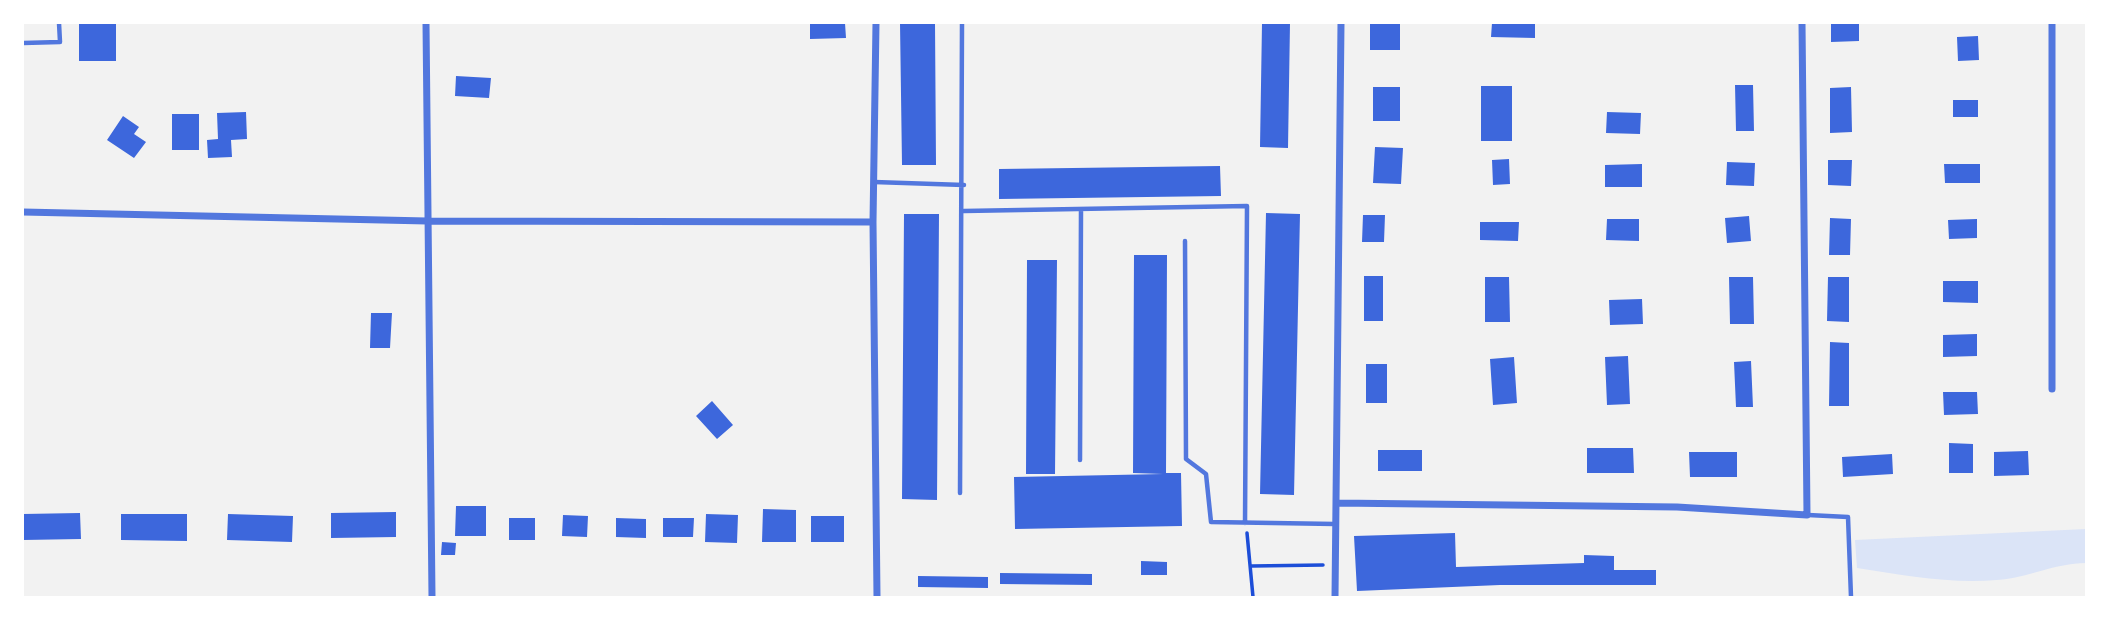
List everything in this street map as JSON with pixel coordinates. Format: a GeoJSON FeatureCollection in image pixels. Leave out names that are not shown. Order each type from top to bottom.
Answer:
{"type":"FeatureCollection","features":[{"type":"Feature","properties":{"kind":"street"},"geometry":{"type":"LineString","coordinates":[[426,23],[432,597]]}},
{"type":"Feature","properties":{"kind":"street"},"geometry":{"type":"LineString","coordinates":[[876,23],[873,222],[877,597]]}},
{"type":"Feature","properties":{"kind":"street"},"geometry":{"type":"LineString","coordinates":[[1335,597],[1341,23]]}},
{"type":"Feature","properties":{"kind":"street"},"geometry":{"type":"LineString","coordinates":[[1336,503],[1677,507],[1807,515],[1802,23]]}},
{"type":"Feature","properties":{"kind":"street"},"geometry":{"type":"LineString","coordinates":[[2052,23],[2052,389]]}},
{"type":"Feature","properties":{"kind":"street"},"geometry":{"type":"LineString","coordinates":[[23,212],[427,221],[873,222]]}},
{"type":"Feature","properties":{"kind":"lane"},"geometry":{"type":"LineString","coordinates":[[23,43],[60,42],[59,23]]}},
{"type":"Feature","properties":{"kind":"lane"},"geometry":{"type":"LineString","coordinates":[[960,493],[964,211],[962,23]]}},
{"type":"Feature","properties":{"kind":"lane"},"geometry":{"type":"LineString","coordinates":[[874,183],[964,185]]}},
{"type":"Feature","properties":{"kind":"lane"},"geometry":{"type":"LineString","coordinates":[[964,211],[1247,206],[1245,523]]}},
{"type":"Feature","properties":{"kind":"lane"},"geometry":{"type":"LineString","coordinates":[[1080,460],[1081,209]]}},
{"type":"Feature","properties":{"kind":"lane"},"geometry":{"type":"LineString","coordinates":[[1185,241],[1186,459],[1206,474],[1211,522],[1335,524]]}},
{"type":"Feature","properties":{"kind":"lane"},"geometry":{"type":"LineString","coordinates":[[1807,515],[1849,517],[1851,597]]}},
{"type":"Feature","properties":{"kind":"path"},"geometry":{"type":"LineString","coordinates":[[1245,523],[1252,566],[1253,597]]}},
{"type":"Feature","properties":{"kind":"path"},"geometry":{"type":"LineString","coordinates":[[1252,566],[1335,565]]}},
{"type":"Feature","properties":{"kind":"shaded area"},"geometry":{"type":"Polygon","coordinates":[[[2086,529],[2086,563],[2063,565],[2008,579],[1944,580],[1857,568],[1855,540],[2086,529]]]}},
{"type":"Feature","properties":{"kind":"building"},"geometry":{"type":"Polygon","coordinates":[[[79,23],[116,23],[116,61],[79,61],[79,23]]]}},
{"type":"Feature","properties":{"kind":"building"},"geometry":{"type":"Polygon","coordinates":[[[810,23],[845,23],[846,38],[810,39],[810,23]]]}},
{"type":"Feature","properties":{"kind":"building"},"geometry":{"type":"Polygon","coordinates":[[[900,23],[935,23],[936,165],[902,165],[900,23]]]}},
{"type":"Feature","properties":{"kind":"building"},"geometry":{"type":"Polygon","coordinates":[[[1262,23],[1290,23],[1288,148],[1260,147],[1262,23]]]}},
{"type":"Feature","properties":{"kind":"building"},"geometry":{"type":"Polygon","coordinates":[[[1370,23],[1400,23],[1400,50],[1370,50],[1370,23]]]}},
{"type":"Feature","properties":{"kind":"building"},"geometry":{"type":"Polygon","coordinates":[[[1492,23],[1535,23],[1535,38],[1491,37],[1492,23]]]}},
{"type":"Feature","properties":{"kind":"building"},"geometry":{"type":"Polygon","coordinates":[[[1831,23],[1859,23],[1859,41],[1831,42],[1831,23]]]}},
{"type":"Feature","properties":{"kind":"building"},"geometry":{"type":"Polygon","coordinates":[[[1978,36],[1979,60],[1958,61],[1957,37],[1978,36]]]}},
{"type":"Feature","properties":{"kind":"building"},"geometry":{"type":"Polygon","coordinates":[[[456,76],[491,78],[489,98],[455,96],[456,76]]]}},
{"type":"Feature","properties":{"kind":"building"},"geometry":{"type":"Polygon","coordinates":[[[1735,85],[1753,85],[1754,131],[1736,131],[1735,85]]]}},
{"type":"Feature","properties":{"kind":"building"},"geometry":{"type":"Polygon","coordinates":[[[1481,86],[1512,86],[1512,141],[1481,141],[1481,86]]]}},
{"type":"Feature","properties":{"kind":"building"},"geometry":{"type":"Polygon","coordinates":[[[1373,87],[1400,87],[1400,121],[1373,121],[1373,87]]]}},
{"type":"Feature","properties":{"kind":"building"},"geometry":{"type":"Polygon","coordinates":[[[1851,87],[1852,132],[1830,133],[1830,88],[1851,87]]]}},
{"type":"Feature","properties":{"kind":"building"},"geometry":{"type":"Polygon","coordinates":[[[1953,100],[1978,100],[1978,117],[1953,117],[1953,100]]]}},
{"type":"Feature","properties":{"kind":"building"},"geometry":{"type":"Polygon","coordinates":[[[246,112],[247,139],[231,140],[232,157],[208,158],[207,140],[218,139],[217,113],[246,112]]]}},
{"type":"Feature","properties":{"kind":"building"},"geometry":{"type":"Polygon","coordinates":[[[1607,112],[1641,113],[1640,134],[1606,133],[1607,112]]]}},
{"type":"Feature","properties":{"kind":"building"},"geometry":{"type":"Polygon","coordinates":[[[172,114],[199,114],[199,150],[172,150],[172,114]]]}},
{"type":"Feature","properties":{"kind":"building"},"geometry":{"type":"Polygon","coordinates":[[[123,116],[139,127],[134,134],[146,142],[134,158],[107,140],[123,116]]]}},
{"type":"Feature","properties":{"kind":"building"},"geometry":{"type":"Polygon","coordinates":[[[1375,147],[1403,148],[1401,184],[1373,183],[1375,147]]]}},
{"type":"Feature","properties":{"kind":"building"},"geometry":{"type":"Polygon","coordinates":[[[1509,159],[1510,184],[1493,185],[1492,160],[1509,159]]]}},
{"type":"Feature","properties":{"kind":"building"},"geometry":{"type":"Polygon","coordinates":[[[1828,160],[1852,160],[1851,186],[1828,185],[1828,160]]]}},
{"type":"Feature","properties":{"kind":"building"},"geometry":{"type":"Polygon","coordinates":[[[1727,162],[1755,163],[1754,186],[1726,185],[1727,162]]]}},
{"type":"Feature","properties":{"kind":"building"},"geometry":{"type":"Polygon","coordinates":[[[1642,164],[1642,187],[1605,187],[1605,165],[1642,164]]]}},
{"type":"Feature","properties":{"kind":"building"},"geometry":{"type":"Polygon","coordinates":[[[1944,164],[1980,164],[1980,183],[1945,183],[1944,164]]]}},
{"type":"Feature","properties":{"kind":"building"},"geometry":{"type":"Polygon","coordinates":[[[1220,166],[1221,196],[999,199],[999,169],[1220,166]]]}},
{"type":"Feature","properties":{"kind":"building"},"geometry":{"type":"Polygon","coordinates":[[[1266,213],[1300,214],[1294,495],[1260,494],[1266,213]]]}},
{"type":"Feature","properties":{"kind":"building"},"geometry":{"type":"Polygon","coordinates":[[[904,214],[939,214],[937,500],[902,499],[904,214]]]}},
{"type":"Feature","properties":{"kind":"building"},"geometry":{"type":"Polygon","coordinates":[[[1363,215],[1385,215],[1384,242],[1362,242],[1363,215]]]}},
{"type":"Feature","properties":{"kind":"building"},"geometry":{"type":"Polygon","coordinates":[[[1749,216],[1751,241],[1727,243],[1725,218],[1749,216]]]}},
{"type":"Feature","properties":{"kind":"building"},"geometry":{"type":"Polygon","coordinates":[[[1830,218],[1851,219],[1850,255],[1829,255],[1830,218]]]}},
{"type":"Feature","properties":{"kind":"building"},"geometry":{"type":"Polygon","coordinates":[[[1607,219],[1639,219],[1639,241],[1606,240],[1607,219]]]}},
{"type":"Feature","properties":{"kind":"building"},"geometry":{"type":"Polygon","coordinates":[[[1977,219],[1977,238],[1949,239],[1948,220],[1977,219]]]}},
{"type":"Feature","properties":{"kind":"building"},"geometry":{"type":"Polygon","coordinates":[[[1480,222],[1519,222],[1518,241],[1480,240],[1480,222]]]}},
{"type":"Feature","properties":{"kind":"building"},"geometry":{"type":"Polygon","coordinates":[[[1134,255],[1167,255],[1166,473],[1181,473],[1182,526],[1015,529],[1014,477],[1163,474],[1133,473],[1134,255]]]}},
{"type":"Feature","properties":{"kind":"building"},"geometry":{"type":"Polygon","coordinates":[[[1027,260],[1057,260],[1055,474],[1026,474],[1027,260]]]}},
{"type":"Feature","properties":{"kind":"building"},"geometry":{"type":"Polygon","coordinates":[[[1364,276],[1383,276],[1383,321],[1364,321],[1364,276]]]}},
{"type":"Feature","properties":{"kind":"building"},"geometry":{"type":"Polygon","coordinates":[[[1485,277],[1509,277],[1510,322],[1485,322],[1485,277]]]}},
{"type":"Feature","properties":{"kind":"building"},"geometry":{"type":"Polygon","coordinates":[[[1729,277],[1753,277],[1754,324],[1730,324],[1729,277]]]}},
{"type":"Feature","properties":{"kind":"building"},"geometry":{"type":"Polygon","coordinates":[[[1828,277],[1849,277],[1849,322],[1827,321],[1828,277]]]}},
{"type":"Feature","properties":{"kind":"building"},"geometry":{"type":"Polygon","coordinates":[[[1943,281],[1978,281],[1978,303],[1943,302],[1943,281]]]}},
{"type":"Feature","properties":{"kind":"building"},"geometry":{"type":"Polygon","coordinates":[[[1642,299],[1643,324],[1610,325],[1609,300],[1642,299]]]}},
{"type":"Feature","properties":{"kind":"building"},"geometry":{"type":"Polygon","coordinates":[[[371,313],[392,313],[390,348],[370,348],[371,313]]]}},
{"type":"Feature","properties":{"kind":"building"},"geometry":{"type":"Polygon","coordinates":[[[1977,334],[1977,356],[1943,357],[1943,335],[1977,334]]]}},
{"type":"Feature","properties":{"kind":"building"},"geometry":{"type":"Polygon","coordinates":[[[1830,342],[1849,343],[1849,406],[1829,406],[1830,342]]]}},
{"type":"Feature","properties":{"kind":"building"},"geometry":{"type":"Polygon","coordinates":[[[1628,356],[1630,404],[1607,405],[1605,357],[1628,356]]]}},
{"type":"Feature","properties":{"kind":"building"},"geometry":{"type":"Polygon","coordinates":[[[1514,357],[1517,403],[1493,405],[1490,359],[1514,357]]]}},
{"type":"Feature","properties":{"kind":"building"},"geometry":{"type":"Polygon","coordinates":[[[1751,361],[1753,407],[1736,407],[1734,362],[1751,361]]]}},
{"type":"Feature","properties":{"kind":"building"},"geometry":{"type":"Polygon","coordinates":[[[1366,364],[1387,364],[1387,403],[1366,403],[1366,364]]]}},
{"type":"Feature","properties":{"kind":"building"},"geometry":{"type":"Polygon","coordinates":[[[1943,392],[1977,392],[1978,414],[1944,415],[1943,392]]]}},
{"type":"Feature","properties":{"kind":"building"},"geometry":{"type":"Polygon","coordinates":[[[712,401],[733,425],[717,439],[696,416],[712,401]]]}},
{"type":"Feature","properties":{"kind":"building"},"geometry":{"type":"Polygon","coordinates":[[[1949,443],[1973,444],[1973,473],[1949,473],[1949,443]]]}},
{"type":"Feature","properties":{"kind":"building"},"geometry":{"type":"Polygon","coordinates":[[[1587,448],[1633,448],[1634,473],[1587,473],[1587,448]]]}},
{"type":"Feature","properties":{"kind":"building"},"geometry":{"type":"Polygon","coordinates":[[[1378,450],[1422,450],[1422,471],[1378,471],[1378,450]]]}},
{"type":"Feature","properties":{"kind":"building"},"geometry":{"type":"Polygon","coordinates":[[[2028,451],[2029,475],[1994,476],[1994,452],[2028,451]]]}},
{"type":"Feature","properties":{"kind":"building"},"geometry":{"type":"Polygon","coordinates":[[[1689,452],[1737,452],[1737,477],[1690,477],[1689,452]]]}},
{"type":"Feature","properties":{"kind":"building"},"geometry":{"type":"Polygon","coordinates":[[[1892,454],[1893,474],[1843,477],[1842,457],[1892,454]]]}},
{"type":"Feature","properties":{"kind":"building"},"geometry":{"type":"Polygon","coordinates":[[[456,506],[486,506],[486,536],[455,536],[456,506]]]}},
{"type":"Feature","properties":{"kind":"building"},"geometry":{"type":"Polygon","coordinates":[[[763,509],[796,510],[796,542],[762,542],[763,509]]]}},
{"type":"Feature","properties":{"kind":"building"},"geometry":{"type":"Polygon","coordinates":[[[396,512],[396,537],[331,538],[331,513],[396,512]]]}},
{"type":"Feature","properties":{"kind":"building"},"geometry":{"type":"Polygon","coordinates":[[[80,513],[81,539],[23,540],[23,514],[80,513]]]}},
{"type":"Feature","properties":{"kind":"building"},"geometry":{"type":"Polygon","coordinates":[[[121,514],[187,514],[187,541],[121,540],[121,514]]]}},
{"type":"Feature","properties":{"kind":"building"},"geometry":{"type":"Polygon","coordinates":[[[228,514],[293,516],[292,542],[227,540],[228,514]]]}},
{"type":"Feature","properties":{"kind":"building"},"geometry":{"type":"Polygon","coordinates":[[[706,514],[738,515],[737,543],[705,542],[706,514]]]}},
{"type":"Feature","properties":{"kind":"building"},"geometry":{"type":"Polygon","coordinates":[[[563,515],[588,516],[587,537],[562,536],[563,515]]]}},
{"type":"Feature","properties":{"kind":"building"},"geometry":{"type":"Polygon","coordinates":[[[811,516],[844,516],[844,542],[811,542],[811,516]]]}},
{"type":"Feature","properties":{"kind":"building"},"geometry":{"type":"Polygon","coordinates":[[[509,518],[535,518],[535,540],[509,540],[509,518]]]}},
{"type":"Feature","properties":{"kind":"building"},"geometry":{"type":"Polygon","coordinates":[[[616,518],[646,519],[646,538],[616,537],[616,518]]]}},
{"type":"Feature","properties":{"kind":"building"},"geometry":{"type":"Polygon","coordinates":[[[663,518],[694,518],[693,537],[663,537],[663,518]]]}},
{"type":"Feature","properties":{"kind":"building"},"geometry":{"type":"Polygon","coordinates":[[[1455,533],[1456,567],[1584,563],[1584,555],[1614,556],[1614,570],[1656,570],[1656,585],[1500,585],[1357,591],[1354,536],[1455,533]]]}},
{"type":"Feature","properties":{"kind":"building"},"geometry":{"type":"Polygon","coordinates":[[[442,542],[456,543],[455,555],[441,555],[442,542]]]}},
{"type":"Feature","properties":{"kind":"building"},"geometry":{"type":"Polygon","coordinates":[[[1141,561],[1167,562],[1167,575],[1141,575],[1141,561]]]}},
{"type":"Feature","properties":{"kind":"building"},"geometry":{"type":"Polygon","coordinates":[[[1000,573],[1092,574],[1092,585],[1000,584],[1000,573]]]}},
{"type":"Feature","properties":{"kind":"building"},"geometry":{"type":"Polygon","coordinates":[[[918,576],[988,577],[988,588],[918,587],[918,576]]]}}]}
